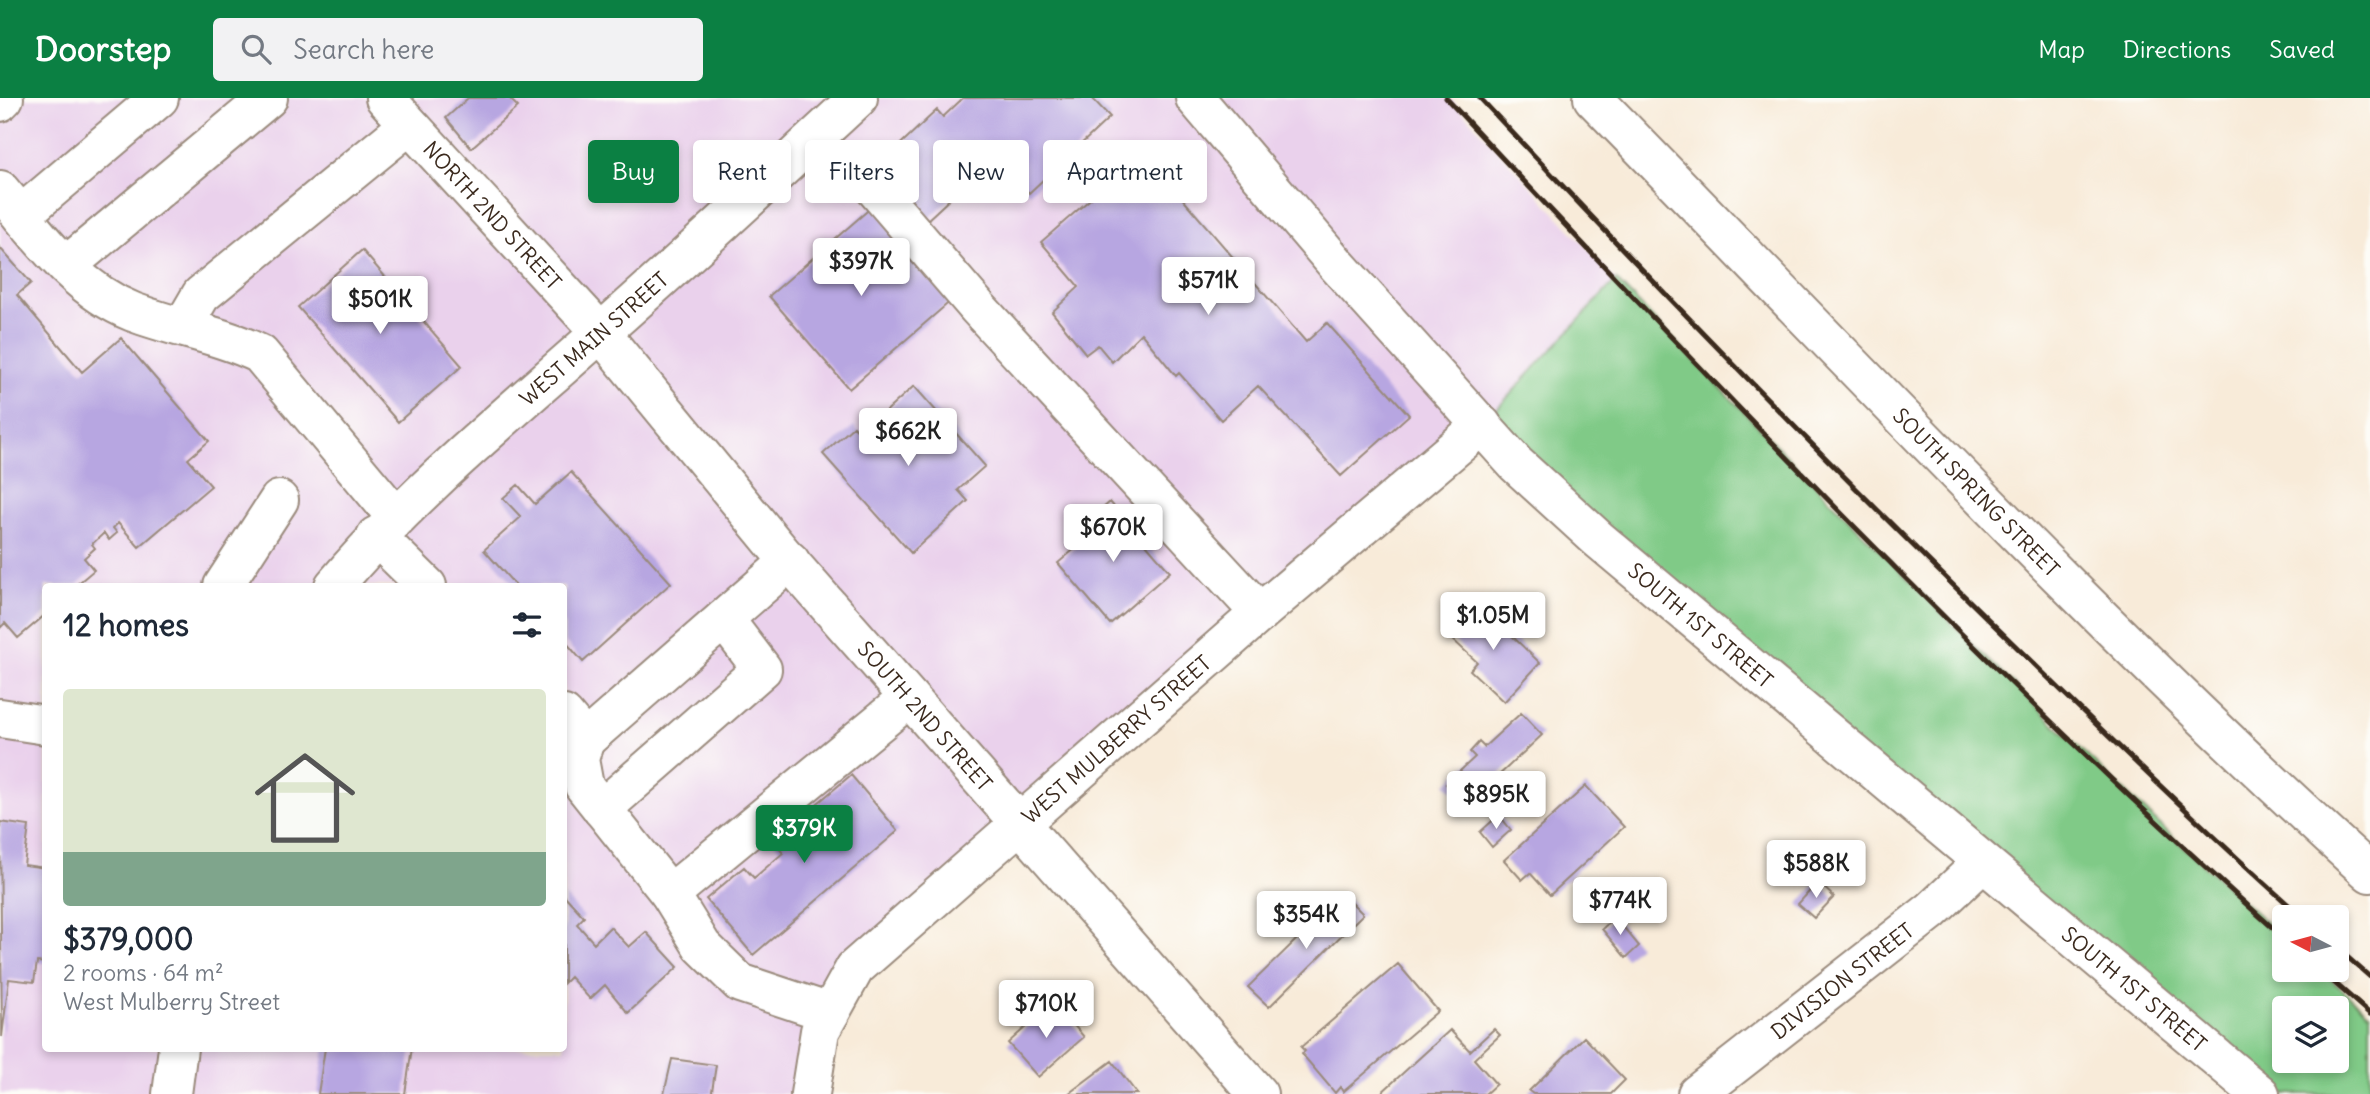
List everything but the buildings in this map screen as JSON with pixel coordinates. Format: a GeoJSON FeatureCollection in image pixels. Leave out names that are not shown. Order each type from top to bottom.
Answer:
{"type":"FeatureCollection","features":[{"type":"Feature","properties":{"kind":"street"},"geometry":{"type":"LineString","coordinates":[[0,102],[4,98]]}},
{"type":"Feature","properties":{"kind":"street"},"geometry":{"type":"LineString","coordinates":[[159,98],[11,202],[78,281],[132,311],[230,339],[260,354],[425,583]]}},
{"type":"Feature","properties":{"kind":"street"},"geometry":{"type":"LineString","coordinates":[[66,266],[268,98]]}},
{"type":"Feature","properties":{"kind":"street","name":"WEST MAIN STREET"},"geometry":{"type":"LineString","coordinates":[[337,583],[386,527],[477,441],[601,333],[858,98]]}},
{"type":"Feature","properties":{"kind":"street","name":"SOUTH 1ST STREET"},"geometry":{"type":"LineString","coordinates":[[1195,98],[1337,265],[1516,464],[1598,538],[2260,1094]]}},
{"type":"Feature","properties":{"kind":"street","name":"SOUTH SPRING STREET"},"geometry":{"type":"LineString","coordinates":[[1593,98],[2095,610],[2298,808],[2370,873]]}},
{"type":"Feature","properties":{"kind":"street"},"geometry":{"type":"LineString","coordinates":[[183,326],[201,295],[397,111]]}},
{"type":"Feature","properties":{"kind":"street","name":"NORTH 2ND STREET"},"geometry":{"type":"LineString","coordinates":[[397,111],[601,333]]}},
{"type":"Feature","properties":{"kind":"street"},"geometry":{"type":"LineString","coordinates":[[888,203],[978,308],[1260,613]]}},
{"type":"Feature","properties":{"kind":"street","name":"SOUTH 2ND STREET"},"geometry":{"type":"LineString","coordinates":[[601,333],[790,561],[1258,1094]]}},
{"type":"Feature","properties":{"kind":"street","name":"WEST MULBERRY STREET"},"geometry":{"type":"LineString","coordinates":[[810,1094],[820,1031],[855,968],[1260,613],[1482,425]]}},
{"type":"Feature","properties":{"kind":"street"},"geometry":{"type":"LineString","coordinates":[[225,583],[279,500]]}},
{"type":"Feature","properties":{"kind":"street"},"geometry":{"type":"LineString","coordinates":[[790,561],[724,619],[574,728],[584,786],[670,894],[702,946],[740,983],[830,1013]]}},
{"type":"Feature","properties":{"kind":"street"},"geometry":{"type":"LineString","coordinates":[[602,809],[762,669],[724,619]]}},
{"type":"Feature","properties":{"kind":"street"},"geometry":{"type":"LineString","coordinates":[[670,894],[909,698]]}},
{"type":"Feature","properties":{"kind":"street"},"geometry":{"type":"LineString","coordinates":[[0,718],[42,724]]}},
{"type":"Feature","properties":{"kind":"street","name":"DIVISION STREET"},"geometry":{"type":"LineString","coordinates":[[1697,1094],[1931,911],[1982,863]]}},
{"type":"Feature","properties":{"kind":"street"},"geometry":{"type":"LineString","coordinates":[[172,1094],[177,1052]]}},
{"type":"Feature","properties":{"kind":"shaded area"},"geometry":{"type":"Polygon","coordinates":[[[0,98],[1450,98],[1616,280],[1482,425],[855,968],[810,1094],[0,1094],[0,98]]]}},
{"type":"Feature","properties":{"kind":"green space"},"geometry":{"type":"Polygon","coordinates":[[[1616,280],[1861,532],[2027,697],[2111,779],[2272,927],[2272,982],[2334,982],[2370,1014],[2370,1094],[2260,1094],[1482,425],[1616,280]]]}},
{"type":"Feature","properties":{"kind":"railway"},"geometry":{"type":"LineString","coordinates":[[1446,98],[1649,314],[1960,633],[2174,838],[2272,927]]}},
{"type":"Feature","properties":{"kind":"railway"},"geometry":{"type":"LineString","coordinates":[[1480,98],[1683,312],[1890,523],[2131,758],[2289,905]]}},
{"type":"Feature","properties":{"kind":"railway"},"geometry":{"type":"LineString","coordinates":[[2349,958],[2370,977]]}},
{"type":"Feature","properties":{"kind":"railway"},"geometry":{"type":"LineString","coordinates":[[2334,982],[2370,1014]]}}]}
